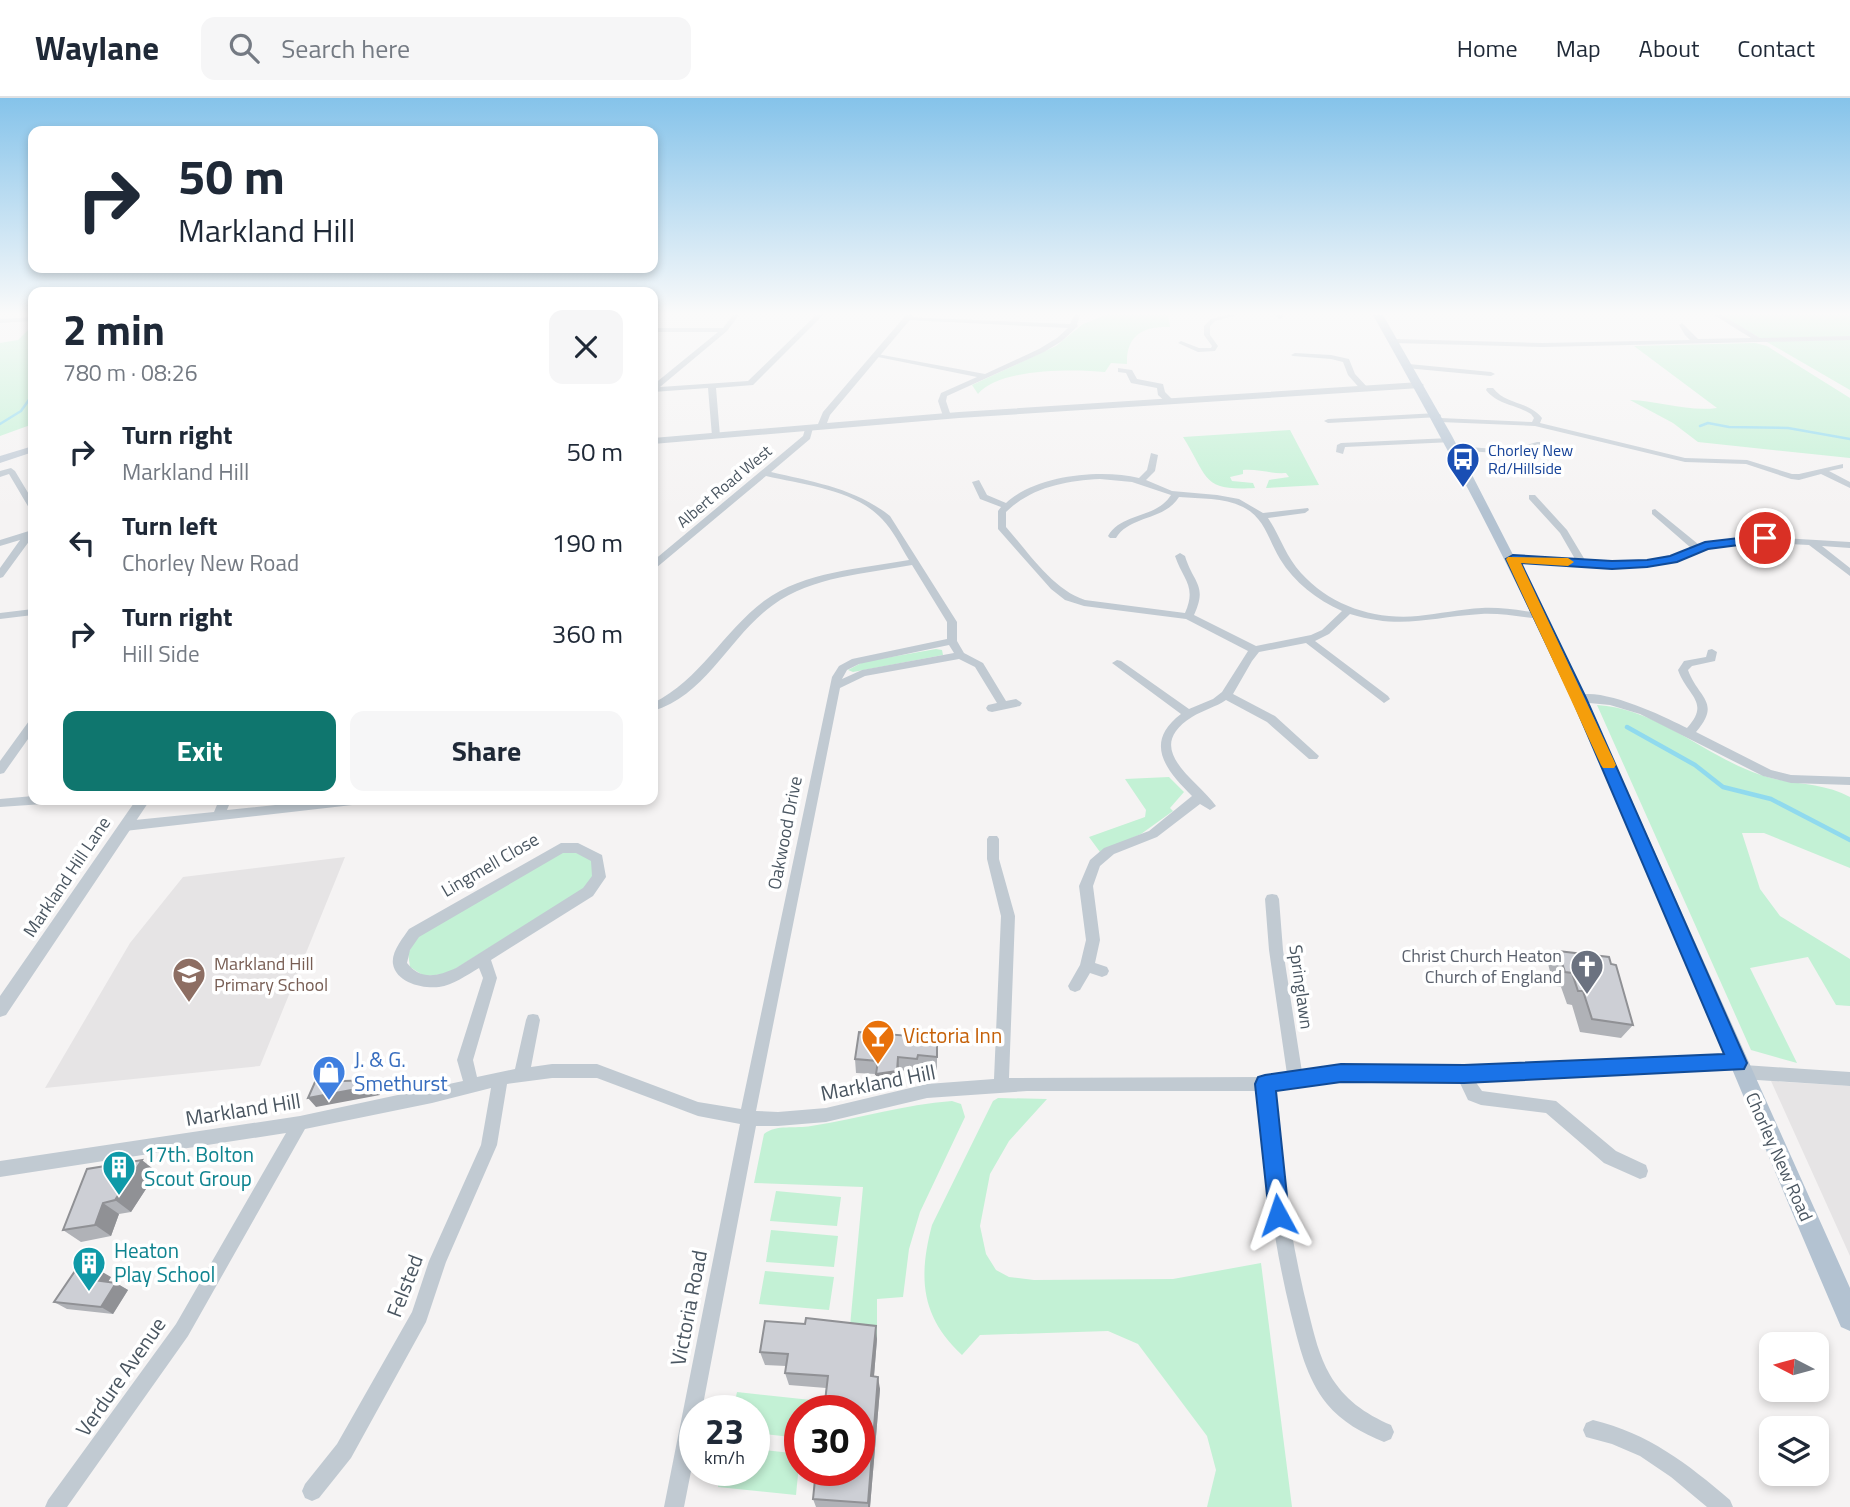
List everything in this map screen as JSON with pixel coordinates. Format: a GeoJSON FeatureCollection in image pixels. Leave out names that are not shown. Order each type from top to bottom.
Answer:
{"type":"FeatureCollection","features":[{"type":"Feature","properties":{"kind":"main road","name":"Chorley New Road"},"geometry":{"type":"LineString","coordinates":[[1418,381],[1541,615],[1850,1318]]}},
{"type":"Feature","properties":{"kind":"main road"},"geometry":{"type":"LineString","coordinates":[[0,460],[28,451]]}},
{"type":"Feature","properties":{"kind":"street"},"geometry":{"type":"LineString","coordinates":[[658,389],[712,387],[752,381]]}},
{"type":"Feature","properties":{"kind":"street"},"geometry":{"type":"LineString","coordinates":[[822,426],[826,414],[855,381]]}},
{"type":"Feature","properties":{"kind":"street"},"geometry":{"type":"LineString","coordinates":[[947,416],[942,401],[944,395],[976,381]]}},
{"type":"Feature","properties":{"kind":"street"},"geometry":{"type":"LineString","coordinates":[[1134,381],[1160,386],[1161,393],[1171,402]]}},
{"type":"Feature","properties":{"kind":"street"},"geometry":{"type":"LineString","coordinates":[[1357,381],[1365,389]]}},
{"type":"Feature","properties":{"kind":"street"},"geometry":{"type":"LineString","coordinates":[[658,440],[947,416],[1420,385]]}},
{"type":"Feature","properties":{"kind":"street"},"geometry":{"type":"LineString","coordinates":[[712,387],[716,436]]}},
{"type":"Feature","properties":{"kind":"street"},"geometry":{"type":"LineString","coordinates":[[1490,390],[1500,401],[1533,411],[1538,418],[1535,424]]}},
{"type":"Feature","properties":{"kind":"street"},"geometry":{"type":"LineString","coordinates":[[1328,421],[1438,418],[1535,424],[1554,432],[1601,439],[1685,460],[1740,460],[1799,477],[1840,466]]}},
{"type":"Feature","properties":{"kind":"street","name":"Albert Road West"},"geometry":{"type":"LineString","coordinates":[[658,562],[807,437],[809,428]]}},
{"type":"Feature","properties":{"kind":"street"},"geometry":{"type":"LineString","coordinates":[[1340,452],[1341,445],[1452,444],[1509,452],[1530,445]]}},
{"type":"Feature","properties":{"kind":"street"},"geometry":{"type":"LineString","coordinates":[[1141,481],[1150,471],[1154,458],[1142,460]]}},
{"type":"Feature","properties":{"kind":"street"},"geometry":{"type":"LineString","coordinates":[[0,474],[11,471],[28,500]]}},
{"type":"Feature","properties":{"kind":"street"},"geometry":{"type":"LineString","coordinates":[[1822,471],[1850,485]]}},
{"type":"Feature","properties":{"kind":"street"},"geometry":{"type":"LineString","coordinates":[[765,473],[846,494],[871,505],[889,520],[952,622],[952,641],[960,655],[979,664],[998,707],[1016,703]]}},
{"type":"Feature","properties":{"kind":"street"},"geometry":{"type":"LineString","coordinates":[[1348,610],[1331,630],[1309,641],[1255,650],[1188,616],[1082,606],[1057,590],[1001,527],[1000,516],[1007,506],[1055,478],[1095,477],[1141,481],[1176,494],[1227,499],[1245,505],[1262,516],[1298,576],[1324,597],[1348,610],[1400,622],[1486,611],[1541,615]]}},
{"type":"Feature","properties":{"kind":"street"},"geometry":{"type":"LineString","coordinates":[[973,487],[983,497],[1007,506]]}},
{"type":"Feature","properties":{"kind":"street"},"geometry":{"type":"LineString","coordinates":[[1104,524],[1114,532],[1164,509],[1176,494]]}},
{"type":"Feature","properties":{"kind":"street"},"geometry":{"type":"LineString","coordinates":[[1534,497],[1564,532],[1582,563]]}},
{"type":"Feature","properties":{"kind":"street"},"geometry":{"type":"LineString","coordinates":[[1262,516],[1286,509],[1305,510]]}},
{"type":"Feature","properties":{"kind":"street"},"geometry":{"type":"LineString","coordinates":[[1655,513],[1697,548]]}},
{"type":"Feature","properties":{"kind":"street"},"geometry":{"type":"LineString","coordinates":[[0,543],[28,534]]}},
{"type":"Feature","properties":{"kind":"street"},"geometry":{"type":"LineString","coordinates":[[0,575],[28,537]]}},
{"type":"Feature","properties":{"kind":"street"},"geometry":{"type":"LineString","coordinates":[[1513,559],[1650,563],[1673,559],[1697,548],[1750,539],[1850,545]]}},
{"type":"Feature","properties":{"kind":"street"},"geometry":{"type":"LineString","coordinates":[[1811,542],[1850,573]]}},
{"type":"Feature","properties":{"kind":"street"},"geometry":{"type":"LineString","coordinates":[[1179,561],[1193,579],[1197,593],[1188,616]]}},
{"type":"Feature","properties":{"kind":"street"},"geometry":{"type":"LineString","coordinates":[[658,704],[682,691],[755,614],[780,595],[808,583],[915,562]]}},
{"type":"Feature","properties":{"kind":"street"},"geometry":{"type":"LineString","coordinates":[[0,616],[28,613]]}},
{"type":"Feature","properties":{"kind":"street","name":"Oakwood Drive"},"geometry":{"type":"LineString","coordinates":[[748,1118],[834,687],[843,668],[856,661],[952,641]]}},
{"type":"Feature","properties":{"kind":"street"},"geometry":{"type":"LineString","coordinates":[[1309,641],[1376,686],[1384,699]]}},
{"type":"Feature","properties":{"kind":"street"},"geometry":{"type":"LineString","coordinates":[[1075,986],[1087,966],[1094,925],[1086,886],[1095,863],[1109,851],[1153,834],[1205,802],[1175,771],[1165,751],[1169,732],[1188,714],[1225,695],[1255,650]]}},
{"type":"Feature","properties":{"kind":"street"},"geometry":{"type":"LineString","coordinates":[[834,687],[862,673],[960,655]]}},
{"type":"Feature","properties":{"kind":"street"},"geometry":{"type":"LineString","coordinates":[[1689,733],[1700,722],[1704,707],[1700,695],[1683,670],[1688,663],[1712,655],[1725,663]]}},
{"type":"Feature","properties":{"kind":"street"},"geometry":{"type":"LineString","coordinates":[[1117,663],[1134,680],[1188,714]]}},
{"type":"Feature","properties":{"kind":"street"},"geometry":{"type":"LineString","coordinates":[[1225,695],[1270,719],[1302,742],[1313,756]]}},
{"type":"Feature","properties":{"kind":"street"},"geometry":{"type":"LineString","coordinates":[[1579,698],[1630,707],[1689,733],[1767,773],[1791,779],[1850,782]]}},
{"type":"Feature","properties":{"kind":"street"},"geometry":{"type":"LineString","coordinates":[[0,769],[28,731]]}},
{"type":"Feature","properties":{"kind":"street"},"geometry":{"type":"LineString","coordinates":[[0,803],[28,801]]}},
{"type":"Feature","properties":{"kind":"street","name":"Markland Hill Lane"},"geometry":{"type":"LineString","coordinates":[[0,1010],[140,805]]}},
{"type":"Feature","properties":{"kind":"street"},"geometry":{"type":"LineString","coordinates":[[218,816],[223,805]]}},
{"type":"Feature","properties":{"kind":"street"},"geometry":{"type":"LineString","coordinates":[[125,826],[316,805]]}},
{"type":"Feature","properties":{"kind":"street"},"geometry":{"type":"LineString","coordinates":[[993,839],[993,859],[1007,916],[1002,1086]]}},
{"type":"Feature","properties":{"kind":"street","name":"Lingmell Close"},"geometry":{"type":"LineString","coordinates":[[578,848],[597,858],[599,877],[588,892],[483,958],[451,977],[432,982],[414,979],[400,964],[407,941],[422,927],[551,852],[578,848]]}},
{"type":"Feature","properties":{"kind":"street","name":"Springlawn"},"geometry":{"type":"LineString","coordinates":[[1272,898],[1276,950],[1296,1081]]}},
{"type":"Feature","properties":{"kind":"street"},"geometry":{"type":"LineString","coordinates":[[472,1085],[466,1060],[490,978],[483,958]]}},
{"type":"Feature","properties":{"kind":"street"},"geometry":{"type":"LineString","coordinates":[[1087,966],[1102,971]]}},
{"type":"Feature","properties":{"kind":"street"},"geometry":{"type":"LineString","coordinates":[[522,1073],[533,1020]]}},
{"type":"Feature","properties":{"kind":"street","name":"Markland Hill"},"geometry":{"type":"LineString","coordinates":[[1,1171],[300,1123],[522,1073],[597,1071],[688,1106],[748,1118],[806,1118],[927,1091],[1077,1082],[1265,1084],[1341,1073],[1464,1074],[1740,1068],[1850,1079]]}},
{"type":"Feature","properties":{"kind":"street"},"geometry":{"type":"LineString","coordinates":[[1464,1074],[1474,1095],[1550,1106],[1610,1157],[1640,1171]]}},
{"type":"Feature","properties":{"kind":"street","name":"Felsted"},"geometry":{"type":"LineString","coordinates":[[312,1491],[344,1451],[421,1316],[439,1261],[489,1145],[500,1078]]}},
{"type":"Feature","properties":{"kind":"street"},"geometry":{"type":"LineString","coordinates":[[1265,1084],[1278,1215],[1309,1351],[1330,1392],[1345,1409],[1365,1425],[1384,1432]]}},
{"type":"Feature","properties":{"kind":"street","name":"Victoria Road"},"geometry":{"type":"LineString","coordinates":[[674,1507],[748,1118]]}},
{"type":"Feature","properties":{"kind":"street","name":"Verdure Avenue"},"geometry":{"type":"LineString","coordinates":[[55,1507],[182,1330],[300,1123]]}},
{"type":"Feature","properties":{"kind":"street"},"geometry":{"type":"LineString","coordinates":[[1593,1430],[1623,1437],[1647,1457],[1723,1507]]}},
{"type":"Feature","properties":{"kind":"shaded area","name":"Markland Hill Primary School"},"geometry":{"type":"Polygon","coordinates":[[[345,857],[260,1066],[45,1088],[130,943],[183,877],[345,857]]]}},
{"type":"Feature","properties":{"kind":"shaded area"},"geometry":{"type":"Polygon","coordinates":[[[1771,1081],[1850,1086],[1850,1256],[1771,1081]]]}},
{"type":"Feature","properties":{"kind":"green space"},"geometry":{"type":"Polygon","coordinates":[[[0,381],[28,381],[28,426],[0,436],[0,381]]]}},
{"type":"Feature","properties":{"kind":"green space"},"geometry":{"type":"Polygon","coordinates":[[[981,381],[998,381],[978,394],[972,385],[981,381]]]}},
{"type":"Feature","properties":{"kind":"green space"},"geometry":{"type":"Polygon","coordinates":[[[1681,381],[1822,381],[1850,398],[1850,458],[1698,442],[1673,423],[1630,400],[1695,409],[1717,408],[1681,381]]]}},
{"type":"Feature","properties":{"kind":"green space"},"geometry":{"type":"Polygon","coordinates":[[[1834,381],[1850,381],[1850,390],[1834,381]]]}},
{"type":"Feature","properties":{"kind":"green space"},"geometry":{"type":"Polygon","coordinates":[[[1290,430],[1319,485],[1266,488],[1269,480],[1289,477],[1286,473],[1249,470],[1230,477],[1232,481],[1253,483],[1255,488],[1216,484],[1203,472],[1183,437],[1290,430]]]}},
{"type":"Feature","properties":{"kind":"green space"},"geometry":{"type":"Polygon","coordinates":[[[942,650],[943,655],[853,672],[848,670],[863,662],[942,650]]]}},
{"type":"Feature","properties":{"kind":"green space"},"geometry":{"type":"Polygon","coordinates":[[[1597,705],[1620,708],[1641,715],[1740,767],[1761,775],[1818,786],[1850,797],[1850,868],[1764,833],[1742,833],[1760,889],[1780,916],[1850,959],[1850,1006],[1836,1005],[1808,957],[1750,968],[1797,1063],[1751,1050],[1597,705]]]}},
{"type":"Feature","properties":{"kind":"green space"},"geometry":{"type":"Polygon","coordinates":[[[1169,777],[1184,792],[1170,808],[1173,811],[1141,834],[1100,852],[1089,837],[1145,817],[1146,810],[1125,779],[1169,777]]]}},
{"type":"Feature","properties":{"kind":"green space"},"geometry":{"type":"Polygon","coordinates":[[[561,852],[579,853],[592,861],[594,874],[588,886],[447,974],[424,976],[410,967],[408,953],[418,936],[561,852]]]}},
{"type":"Feature","properties":{"kind":"green space"},"geometry":{"type":"Polygon","coordinates":[[[998,1098],[1047,1099],[1009,1141],[990,1174],[980,1226],[986,1254],[996,1270],[1009,1277],[1034,1280],[1173,1279],[1261,1263],[1292,1507],[1207,1507],[1216,1470],[1207,1436],[1138,1344],[1108,1331],[980,1335],[962,1355],[948,1341],[938,1326],[926,1296],[925,1262],[928,1244],[932,1225],[993,1101],[998,1098]]]}},
{"type":"Feature","properties":{"kind":"green space"},"geometry":{"type":"Polygon","coordinates":[[[952,1101],[961,1104],[965,1117],[920,1212],[909,1249],[903,1297],[877,1299],[877,1339],[849,1337],[863,1187],[754,1183],[764,1134],[780,1128],[811,1126],[917,1105],[952,1101]]]}},
{"type":"Feature","properties":{"kind":"green space"},"geometry":{"type":"Polygon","coordinates":[[[776,1191],[841,1197],[837,1226],[770,1221],[776,1191]]]}},
{"type":"Feature","properties":{"kind":"green space"},"geometry":{"type":"Polygon","coordinates":[[[771,1230],[838,1236],[834,1267],[766,1262],[771,1230]]]}},
{"type":"Feature","properties":{"kind":"green space"},"geometry":{"type":"Polygon","coordinates":[[[765,1271],[834,1277],[829,1310],[759,1304],[765,1271]]]}},
{"type":"Feature","properties":{"kind":"green space"},"geometry":{"type":"Polygon","coordinates":[[[737,1392],[765,1395],[736,1395],[737,1392]]]}},
{"type":"Feature","properties":{"kind":"green space"},"geometry":{"type":"Polygon","coordinates":[[[770,1396],[784,1397],[784,1436],[770,1435],[770,1396]]]}},
{"type":"Feature","properties":{"kind":"green space"},"geometry":{"type":"Polygon","coordinates":[[[770,1451],[784,1452],[784,1486],[797,1486],[796,1495],[718,1487],[770,1486],[770,1451]]]}},
{"type":"Feature","properties":{"kind":"building"},"geometry":{"type":"Polygon","coordinates":[[[1558,951],[1609,957],[1611,964],[1616,965],[1633,1025],[1592,1019],[1583,991],[1578,991],[1572,973],[1565,972],[1558,951]]]}},
{"type":"Feature","properties":{"kind":"building"},"geometry":{"type":"Polygon","coordinates":[[[923,1031],[937,1032],[937,1057],[898,1057],[897,1071],[876,1074],[878,1061],[855,1059],[859,1032],[923,1037],[923,1031]]]}},
{"type":"Feature","properties":{"kind":"building"},"geometry":{"type":"Polygon","coordinates":[[[372,1080],[373,1086],[308,1098],[315,1082],[372,1080]]]}},
{"type":"Feature","properties":{"kind":"building"},"geometry":{"type":"Polygon","coordinates":[[[142,1160],[115,1200],[103,1203],[95,1225],[63,1230],[87,1169],[142,1160]]]}},
{"type":"Feature","properties":{"kind":"building"},"geometry":{"type":"Polygon","coordinates":[[[77,1268],[99,1270],[93,1280],[116,1283],[101,1307],[54,1302],[77,1268]]]}},
{"type":"Feature","properties":{"kind":"building"},"geometry":{"type":"Polygon","coordinates":[[[806,1318],[876,1326],[871,1376],[878,1377],[875,1415],[875,1395],[826,1395],[828,1376],[785,1373],[788,1354],[760,1352],[765,1321],[805,1324],[806,1318]]]}},
{"type":"Feature","properties":{"kind":"building"},"geometry":{"type":"Polygon","coordinates":[[[814,1486],[869,1486],[868,1503],[813,1499],[814,1486]]]}},
{"type":"Feature","properties":{"kind":"waterway"},"geometry":{"type":"LineString","coordinates":[[0,424],[21,411],[28,401]]}},
{"type":"Feature","properties":{"kind":"waterway"},"geometry":{"type":"LineString","coordinates":[[1700,426],[1708,423],[1729,427],[1788,428],[1850,439]]}},
{"type":"Feature","properties":{"kind":"waterway"},"geometry":{"type":"LineString","coordinates":[[1627,727],[1695,765],[1723,787],[1771,799],[1850,840]]}},
{"type":"Feature","properties":{"kind":"slow traffic"},"geometry":{"type":"LineString","coordinates":[[1568,562],[1513,559],[1562,659],[1609,765]]}},
{"type":"Feature","properties":{"kind":"place","name":"Chorley New Rd/Hillside"},"geometry":{"type":"Point","coordinates":[1463,489]}},
{"type":"Feature","properties":{"kind":"place","name":"Christ Church Heaton Church of England"},"geometry":{"type":"Point","coordinates":[1587,996]}},
{"type":"Feature","properties":{"kind":"place","name":"Markland Hill Primary School"},"geometry":{"type":"Point","coordinates":[189,1004]}},
{"type":"Feature","properties":{"kind":"place","name":"Victoria Inn"},"geometry":{"type":"Point","coordinates":[878,1066]}},
{"type":"Feature","properties":{"kind":"place","name":"J. & G. Smethurst"},"geometry":{"type":"Point","coordinates":[329,1102]}},
{"type":"Feature","properties":{"kind":"place","name":"17th. Bolton Scout Group"},"geometry":{"type":"Point","coordinates":[119,1197]}},
{"type":"Feature","properties":{"kind":"place","name":"Heaton Play School"},"geometry":{"type":"Point","coordinates":[89,1293]}},
{"type":"Feature","properties":{"kind":"route"},"geometry":{"type":"LineString","coordinates":[[1278,1215],[1265,1084],[1341,1073],[1464,1074],[1737,1063],[1579,698],[1513,559],[1612,565],[1647,564],[1673,559],[1705,545],[1765,538]]}}]}
